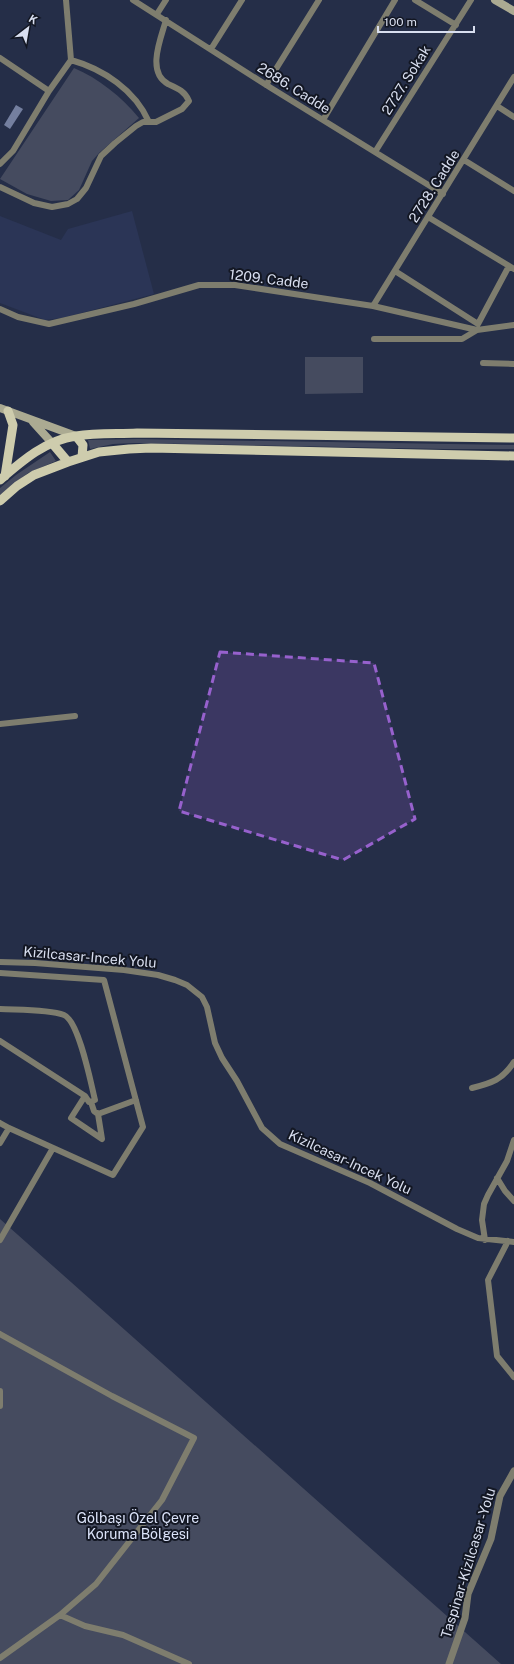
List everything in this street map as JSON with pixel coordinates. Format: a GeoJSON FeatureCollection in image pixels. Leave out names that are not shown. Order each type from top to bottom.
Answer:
{"type":"FeatureCollection","features":[{"type":"Feature","properties":{"kind":"main road"},"geometry":{"type":"LineString","coordinates":[[495,0],[514,11]]}},
{"type":"Feature","properties":{"kind":"main road"},"geometry":{"type":"LineString","coordinates":[[4,410],[76,436],[83,445],[82,457]]}},
{"type":"Feature","properties":{"kind":"main road"},"geometry":{"type":"LineString","coordinates":[[2,478],[13,425],[4,410]]}},
{"type":"Feature","properties":{"kind":"main road"},"geometry":{"type":"LineString","coordinates":[[32,421],[68,462]]}},
{"type":"Feature","properties":{"kind":"main road"},"geometry":{"type":"LineString","coordinates":[[2,478],[26,457],[52,443],[76,436],[137,433],[514,438]]}},
{"type":"Feature","properties":{"kind":"main road"},"geometry":{"type":"LineString","coordinates":[[0,501],[24,481],[39,473],[82,457],[116,450],[151,448],[514,456]]}},
{"type":"Feature","properties":{"kind":"street"},"geometry":{"type":"LineString","coordinates":[[0,164],[14,151],[49,91],[70,60],[66,0]]}},
{"type":"Feature","properties":{"kind":"street","name":"2686. Cadde"},"geometry":{"type":"LineString","coordinates":[[133,0],[266,85],[443,194]]}},
{"type":"Feature","properties":{"kind":"street"},"geometry":{"type":"LineString","coordinates":[[157,14],[166,0]]}},
{"type":"Feature","properties":{"kind":"street"},"geometry":{"type":"LineString","coordinates":[[211,49],[242,0]]}},
{"type":"Feature","properties":{"kind":"street"},"geometry":{"type":"LineString","coordinates":[[266,85],[319,0]]}},
{"type":"Feature","properties":{"kind":"street"},"geometry":{"type":"LineString","coordinates":[[323,120],[395,0]]}},
{"type":"Feature","properties":{"kind":"street"},"geometry":{"type":"LineString","coordinates":[[415,0],[456,25]]}},
{"type":"Feature","properties":{"kind":"street","name":"2727. Sokak"},"geometry":{"type":"LineString","coordinates":[[375,152],[471,0]]}},
{"type":"Feature","properties":{"kind":"street"},"geometry":{"type":"LineString","coordinates":[[0,187],[34,203],[52,207],[68,204],[77,199],[86,188],[101,156],[136,126],[143,122],[156,122],[182,109],[189,101],[186,94],[163,81],[158,72],[156,61],[166,20]]}},
{"type":"Feature","properties":{"kind":"street"},"geometry":{"type":"LineString","coordinates":[[0,58],[49,91]]}},
{"type":"Feature","properties":{"kind":"street"},"geometry":{"type":"LineString","coordinates":[[70,60],[102,72],[120,84],[145,112],[149,122]]}},
{"type":"Feature","properties":{"kind":"street","name":"2728. Cadde"},"geometry":{"type":"LineString","coordinates":[[373,306],[514,77]]}},
{"type":"Feature","properties":{"kind":"street"},"geometry":{"type":"LineString","coordinates":[[497,106],[514,117]]}},
{"type":"Feature","properties":{"kind":"street"},"geometry":{"type":"LineString","coordinates":[[464,160],[514,191]]}},
{"type":"Feature","properties":{"kind":"street"},"geometry":{"type":"LineString","coordinates":[[395,271],[478,324],[512,267],[428,217]]}},
{"type":"Feature","properties":{"kind":"street","name":"1209. Cadde"},"geometry":{"type":"LineString","coordinates":[[0,309],[18,317],[49,324],[127,306],[199,285],[235,285],[373,306],[477,330],[514,324]]}},
{"type":"Feature","properties":{"kind":"street"},"geometry":{"type":"LineString","coordinates":[[374,339],[462,339],[477,330]]}},
{"type":"Feature","properties":{"kind":"street"},"geometry":{"type":"LineString","coordinates":[[483,363],[514,364]]}},
{"type":"Feature","properties":{"kind":"street"},"geometry":{"type":"LineString","coordinates":[[0,724],[76,716]]}},
{"type":"Feature","properties":{"kind":"street","name":"Kizilcasar-Incek Yolu"},"geometry":{"type":"LineString","coordinates":[[0,962],[35,963],[124,970],[158,975],[187,985],[202,997],[207,1007],[215,1043],[262,1128],[280,1144],[370,1183],[457,1229],[485,1240],[511,1241]]}},
{"type":"Feature","properties":{"kind":"street"},"geometry":{"type":"LineString","coordinates":[[0,973],[104,980],[143,1127],[113,1175],[0,1123]]}},
{"type":"Feature","properties":{"kind":"street"},"geometry":{"type":"LineString","coordinates":[[0,1009],[39,1011],[68,1017],[73,1023],[79,1036],[95,1100],[91,1102]]}},
{"type":"Feature","properties":{"kind":"street"},"geometry":{"type":"LineString","coordinates":[[0,1041],[85,1096],[87,1101],[91,1102],[94,1110],[98,1114],[102,1139],[71,1118],[85,1096]]}},
{"type":"Feature","properties":{"kind":"street"},"geometry":{"type":"LineString","coordinates":[[472,1088],[494,1082],[503,1075],[514,1062]]}},
{"type":"Feature","properties":{"kind":"street"},"geometry":{"type":"LineString","coordinates":[[98,1114],[136,1100]]}},
{"type":"Feature","properties":{"kind":"street"},"geometry":{"type":"LineString","coordinates":[[0,1143],[9,1128]]}},
{"type":"Feature","properties":{"kind":"street"},"geometry":{"type":"LineString","coordinates":[[485,1240],[482,1220],[484,1204],[507,1161],[514,1140]]}},
{"type":"Feature","properties":{"kind":"street"},"geometry":{"type":"LineString","coordinates":[[0,1240],[53,1148]]}},
{"type":"Feature","properties":{"kind":"street"},"geometry":{"type":"LineString","coordinates":[[497,1178],[514,1201]]}},
{"type":"Feature","properties":{"kind":"street"},"geometry":{"type":"LineString","coordinates":[[508,1194],[514,1190]]}},
{"type":"Feature","properties":{"kind":"street"},"geometry":{"type":"LineString","coordinates":[[511,1241],[488,1280],[497,1356],[514,1377]]}},
{"type":"Feature","properties":{"kind":"street"},"geometry":{"type":"LineString","coordinates":[[0,1334],[105,1392],[194,1438],[157,1506],[96,1584],[60,1615],[0,1658]]}},
{"type":"Feature","properties":{"kind":"street"},"geometry":{"type":"LineString","coordinates":[[0,1391],[0,1406]]}},
{"type":"Feature","properties":{"kind":"street","name":"Taspinar-Kizilcasar -Yolu"},"geometry":{"type":"LineString","coordinates":[[449,1664],[465,1618],[468,1594],[491,1539],[500,1496],[514,1471]]}},
{"type":"Feature","properties":{"kind":"street"},"geometry":{"type":"LineString","coordinates":[[60,1615],[85,1626],[123,1635],[189,1664]]}},
{"type":"Feature","properties":{"kind":"highlighted area"},"geometry":{"type":"Polygon","coordinates":[[[220,652],[374,663],[415,819],[343,860],[179,811],[220,652]]]}},
{"type":"Feature","properties":{"kind":"shaded area"},"geometry":{"type":"Polygon","coordinates":[[[16,105],[23,109],[10,129],[4,125],[16,105]]]}},
{"type":"Feature","properties":{"kind":"shaded area"},"geometry":{"type":"Polygon","coordinates":[[[132,211],[154,294],[62,318],[45,320],[0,303],[0,216],[61,240],[68,229],[132,211]]]}},
{"type":"Feature","properties":{"kind":"green space"},"geometry":{"type":"Polygon","coordinates":[[[74,68],[92,77],[109,89],[139,118],[92,161],[79,190],[68,200],[51,201],[27,194],[0,179],[74,68]]]}},
{"type":"Feature","properties":{"kind":"green space"},"geometry":{"type":"Polygon","coordinates":[[[305,357],[363,357],[363,393],[305,394],[305,357]]]}},
{"type":"Feature","properties":{"kind":"green space"},"geometry":{"type":"Polygon","coordinates":[[[138,439],[514,445],[514,449],[134,443],[113,444],[90,449],[88,440],[138,439]]]}},
{"type":"Feature","properties":{"kind":"green space"},"geometry":{"type":"Polygon","coordinates":[[[50,452],[56,461],[28,473],[0,495],[0,488],[16,475],[50,452]]]}},
{"type":"Feature","properties":{"kind":"green space","name":"Gölbaşı Özel Çevre Koruma Bölgesi"},"geometry":{"type":"Polygon","coordinates":[[[0,1219],[501,1664],[0,1664],[0,1219]]]}}]}
